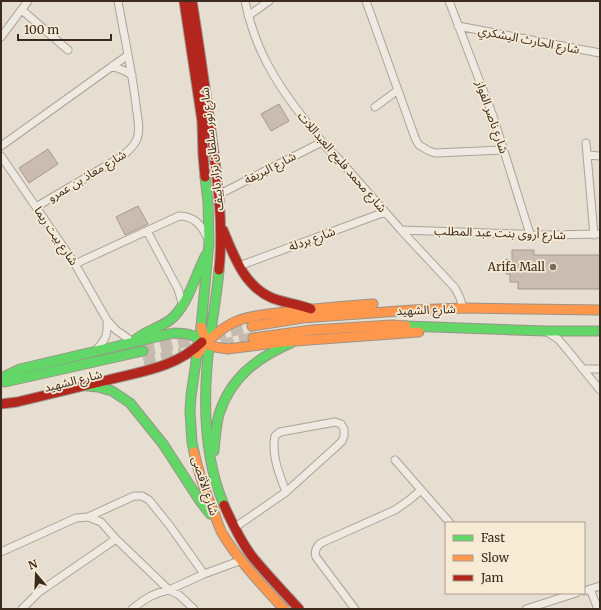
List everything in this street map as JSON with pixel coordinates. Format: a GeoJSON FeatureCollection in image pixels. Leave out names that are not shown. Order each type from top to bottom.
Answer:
{"type":"FeatureCollection","features":[{"type":"Feature","properties":{"kind":"main road","name":"شارع نور سلطان نزار باييف"},"geometry":{"type":"LineString","coordinates":[[184,1],[202,121],[203,155],[208,202],[209,245],[201,328],[204,345]]}},
{"type":"Feature","properties":{"kind":"main road","name":"شارع نور سلطان نزار باييف"},"geometry":{"type":"LineString","coordinates":[[192,1],[215,153],[221,238],[220,268],[211,329],[204,345]]}},
{"type":"Feature","properties":{"kind":"main road"},"geometry":{"type":"LineString","coordinates":[[220,223],[243,274],[253,286],[273,299],[299,304],[311,309]]}},
{"type":"Feature","properties":{"kind":"main road"},"geometry":{"type":"LineString","coordinates":[[133,342],[142,334],[161,326],[171,319],[182,306],[209,245]]}},
{"type":"Feature","properties":{"kind":"main road"},"geometry":{"type":"LineString","coordinates":[[1,404],[17,402],[162,366],[183,357],[204,345],[230,324],[247,318],[344,306],[387,304],[403,306],[413,310]]}},
{"type":"Feature","properties":{"kind":"main road","name":"شارع الشهيد"},"geometry":{"type":"LineString","coordinates":[[252,326],[303,318],[413,310],[463,308],[600,310]]}},
{"type":"Feature","properties":{"kind":"main road","name":"شارع الشهيد"},"geometry":{"type":"LineString","coordinates":[[253,338],[304,331],[399,325],[600,331]]}},
{"type":"Feature","properties":{"kind":"main road"},"geometry":{"type":"LineString","coordinates":[[1,378],[20,369],[177,333],[190,334],[204,345],[228,350],[297,341],[415,332],[449,326]]}},
{"type":"Feature","properties":{"kind":"main road"},"geometry":{"type":"LineString","coordinates":[[213,471],[214,441],[219,414],[223,403],[234,384],[249,367],[266,355],[297,341]]}},
{"type":"Feature","properties":{"kind":"main road","name":"شارع الأقصى"},"geometry":{"type":"LineString","coordinates":[[204,345],[207,439],[213,471],[224,508],[234,528],[256,561],[299,609]]}},
{"type":"Feature","properties":{"kind":"main road","name":"شارع الأقصى"},"geometry":{"type":"LineString","coordinates":[[204,345],[191,396],[190,411],[192,442],[198,472],[218,525],[235,552],[284,609]]}},
{"type":"Feature","properties":{"kind":"main road","name":"شارع الشهيد"},"geometry":{"type":"LineString","coordinates":[[1,382],[143,351]]}},
{"type":"Feature","properties":{"kind":"main road","name":"شارع الشهيد"},"geometry":{"type":"LineString","coordinates":[[1,398],[144,363]]}},
{"type":"Feature","properties":{"kind":"main road"},"geometry":{"type":"LineString","coordinates":[[83,386],[98,387],[112,391],[130,403],[163,444],[200,501],[218,525]]}},
{"type":"Feature","properties":{"kind":"street"},"geometry":{"type":"LineString","coordinates":[[1,37],[28,1]]}},
{"type":"Feature","properties":{"kind":"street","name":"شارع معاذ بن عمرو"},"geometry":{"type":"LineString","coordinates":[[36,207],[121,157],[131,149],[137,139],[138,125],[132,75],[118,1]]}},
{"type":"Feature","properties":{"kind":"street","name":"شارع محمد فليح العبداللات"},"geometry":{"type":"LineString","coordinates":[[245,1],[248,16],[258,46],[269,69],[290,100],[322,142],[455,288],[463,308]]}},
{"type":"Feature","properties":{"kind":"street"},"geometry":{"type":"LineString","coordinates":[[248,16],[269,1]]}},
{"type":"Feature","properties":{"kind":"street"},"geometry":{"type":"LineString","coordinates":[[366,1],[416,140],[429,151],[440,153],[503,150]]}},
{"type":"Feature","properties":{"kind":"street","name":"شارع ناصر الفواز"},"geometry":{"type":"LineString","coordinates":[[448,1],[492,116],[530,234]]}},
{"type":"Feature","properties":{"kind":"street"},"geometry":{"type":"LineString","coordinates":[[22,10],[68,50]]}},
{"type":"Feature","properties":{"kind":"street","name":"شارع الحارث اليشكري"},"geometry":{"type":"LineString","coordinates":[[458,26],[600,53]]}},
{"type":"Feature","properties":{"kind":"street"},"geometry":{"type":"LineString","coordinates":[[1,146],[128,55]]}},
{"type":"Feature","properties":{"kind":"street"},"geometry":{"type":"LineString","coordinates":[[112,66],[132,75]]}},
{"type":"Feature","properties":{"kind":"street"},"geometry":{"type":"LineString","coordinates":[[375,106],[398,90]]}},
{"type":"Feature","properties":{"kind":"street","name":"شارع البريقة"},"geometry":{"type":"LineString","coordinates":[[218,194],[322,142]]}},
{"type":"Feature","properties":{"kind":"street"},"geometry":{"type":"LineString","coordinates":[[586,143],[597,235]]}},
{"type":"Feature","properties":{"kind":"street"},"geometry":{"type":"LineString","coordinates":[[587,155],[600,156]]}},
{"type":"Feature","properties":{"kind":"street","name":"شارع بيت ريما"},"geometry":{"type":"LineString","coordinates":[[1,156],[75,264],[107,320],[116,330],[133,342]]}},
{"type":"Feature","properties":{"kind":"street","name":"شارع بردلة"},"geometry":{"type":"LineString","coordinates":[[239,266],[385,212]]}},
{"type":"Feature","properties":{"kind":"street"},"geometry":{"type":"LineString","coordinates":[[75,264],[179,216],[193,219],[200,224],[209,245]]}},
{"type":"Feature","properties":{"kind":"street","name":"شارع أروى بنت عبد المطلب"},"geometry":{"type":"LineString","coordinates":[[401,230],[548,235],[597,235]]}},
{"type":"Feature","properties":{"kind":"street"},"geometry":{"type":"LineString","coordinates":[[147,231],[178,289],[182,306]]}},
{"type":"Feature","properties":{"kind":"street"},"geometry":{"type":"LineString","coordinates":[[95,352],[107,336],[107,320]]}},
{"type":"Feature","properties":{"kind":"street"},"geometry":{"type":"LineString","coordinates":[[545,330],[562,343],[600,390]]}},
{"type":"Feature","properties":{"kind":"street"},"geometry":{"type":"LineString","coordinates":[[583,369],[600,369]]}},
{"type":"Feature","properties":{"kind":"street"},"geometry":{"type":"LineString","coordinates":[[234,528],[286,492],[337,446],[342,441],[344,436],[344,428],[341,424],[335,422],[328,423],[280,432],[275,436],[273,444],[280,476],[286,492]]}},
{"type":"Feature","properties":{"kind":"street"},"geometry":{"type":"LineString","coordinates":[[396,460],[449,522]]}},
{"type":"Feature","properties":{"kind":"street"},"geometry":{"type":"LineString","coordinates":[[355,609],[316,557],[316,548],[321,543],[395,510],[404,505],[421,490]]}},
{"type":"Feature","properties":{"kind":"street"},"geometry":{"type":"LineString","coordinates":[[1,552],[76,518],[88,517],[134,496],[142,496],[149,500],[170,526],[204,574]]}},
{"type":"Feature","properties":{"kind":"street"},"geometry":{"type":"LineString","coordinates":[[88,517],[100,522],[169,590],[178,595],[194,609]]}},
{"type":"Feature","properties":{"kind":"street"},"geometry":{"type":"LineString","coordinates":[[22,609],[39,592],[116,539]]}},
{"type":"Feature","properties":{"kind":"street"},"geometry":{"type":"LineString","coordinates":[[132,609],[155,593],[169,590],[204,574],[242,560]]}},
{"type":"Feature","properties":{"kind":"street"},"geometry":{"type":"LineString","coordinates":[[598,609],[587,590],[600,586]]}},
{"type":"Feature","properties":{"kind":"street"},"geometry":{"type":"LineString","coordinates":[[526,609],[573,594]]}},
{"type":"Feature","properties":{"kind":"building"},"geometry":{"type":"Polygon","coordinates":[[[279,104],[289,121],[271,131],[261,114],[279,104]]]}},
{"type":"Feature","properties":{"kind":"building"},"geometry":{"type":"Polygon","coordinates":[[[48,149],[58,164],[29,183],[19,168],[48,149]]]}},
{"type":"Feature","properties":{"kind":"building"},"geometry":{"type":"Polygon","coordinates":[[[138,206],[148,224],[125,235],[116,217],[138,206]]]}},
{"type":"Feature","properties":{"kind":"building","name":"Arifa Mall"},"geometry":{"type":"Polygon","coordinates":[[[512,250],[534,250],[534,255],[600,255],[600,289],[518,289],[518,282],[510,282],[510,274],[506,274],[506,259],[512,260],[512,250]]]}},
{"type":"Feature","properties":{"kind":"tunnel"},"geometry":{"type":"LineString","coordinates":[[143,351],[252,326]]}},
{"type":"Feature","properties":{"kind":"tunnel"},"geometry":{"type":"LineString","coordinates":[[222,345],[253,338]]}},
{"type":"Feature","properties":{"kind":"tunnel"},"geometry":{"type":"LineString","coordinates":[[144,363],[182,354]]}},
{"type":"Feature","properties":{"kind":"traffic: fast"},"geometry":{"type":"LineString","coordinates":[[194,452],[190,411],[191,396],[201,327],[209,243],[208,202],[205,177]]}},
{"type":"Feature","properties":{"kind":"traffic: fast"},"geometry":{"type":"LineString","coordinates":[[133,342],[141,335],[170,320],[182,307],[206,255]]}},
{"type":"Feature","properties":{"kind":"traffic: fast"},"geometry":{"type":"LineString","coordinates":[[219,270],[207,366],[206,427],[212,467],[224,505]]}},
{"type":"Feature","properties":{"kind":"traffic: fast"},"geometry":{"type":"LineString","coordinates":[[406,326],[545,331],[600,331]]}},
{"type":"Feature","properties":{"kind":"traffic: fast"},"geometry":{"type":"LineString","coordinates":[[1,378],[20,369],[173,333],[192,335],[199,340],[205,348]]}},
{"type":"Feature","properties":{"kind":"traffic: fast"},"geometry":{"type":"LineString","coordinates":[[214,451],[219,414],[224,401],[238,379],[256,362],[291,343]]}},
{"type":"Feature","properties":{"kind":"traffic: fast"},"geometry":{"type":"LineString","coordinates":[[5,382],[143,351]]}},
{"type":"Feature","properties":{"kind":"traffic: fast"},"geometry":{"type":"LineString","coordinates":[[87,386],[112,391],[130,403],[163,444],[210,514]]}},
{"type":"Feature","properties":{"kind":"traffic: slow"},"geometry":{"type":"LineString","coordinates":[[197,354],[210,339],[220,331],[231,324],[249,317],[285,312],[373,304]]}},
{"type":"Feature","properties":{"kind":"traffic: slow"},"geometry":{"type":"LineString","coordinates":[[252,326],[303,318],[413,310],[463,308],[600,310]]}},
{"type":"Feature","properties":{"kind":"traffic: slow"},"geometry":{"type":"LineString","coordinates":[[253,338],[312,330],[392,325],[406,326]]}},
{"type":"Feature","properties":{"kind":"traffic: slow"},"geometry":{"type":"LineString","coordinates":[[201,327],[205,339],[209,345],[228,349],[282,342],[419,332]]}},
{"type":"Feature","properties":{"kind":"traffic: slow"},"geometry":{"type":"LineString","coordinates":[[194,452],[202,483],[222,533],[243,563],[284,609]]}},
{"type":"Feature","properties":{"kind":"traffic: jam"},"geometry":{"type":"LineString","coordinates":[[184,1],[202,121],[205,177]]}},
{"type":"Feature","properties":{"kind":"traffic: jam"},"geometry":{"type":"LineString","coordinates":[[192,1],[217,183],[221,235],[219,270]]}},
{"type":"Feature","properties":{"kind":"traffic: jam"},"geometry":{"type":"LineString","coordinates":[[223,230],[236,260],[247,278],[254,286],[262,293],[272,298],[311,309]]}},
{"type":"Feature","properties":{"kind":"traffic: jam"},"geometry":{"type":"LineString","coordinates":[[1,404],[17,402],[156,368],[180,358],[192,351],[202,342]]}},
{"type":"Feature","properties":{"kind":"traffic: jam"},"geometry":{"type":"LineString","coordinates":[[224,505],[236,531],[251,555],[299,609]]}},
{"type":"Feature","properties":{"kind":"place","name":"Arifa Mall"},"geometry":{"type":"Point","coordinates":[553,267]}}]}
